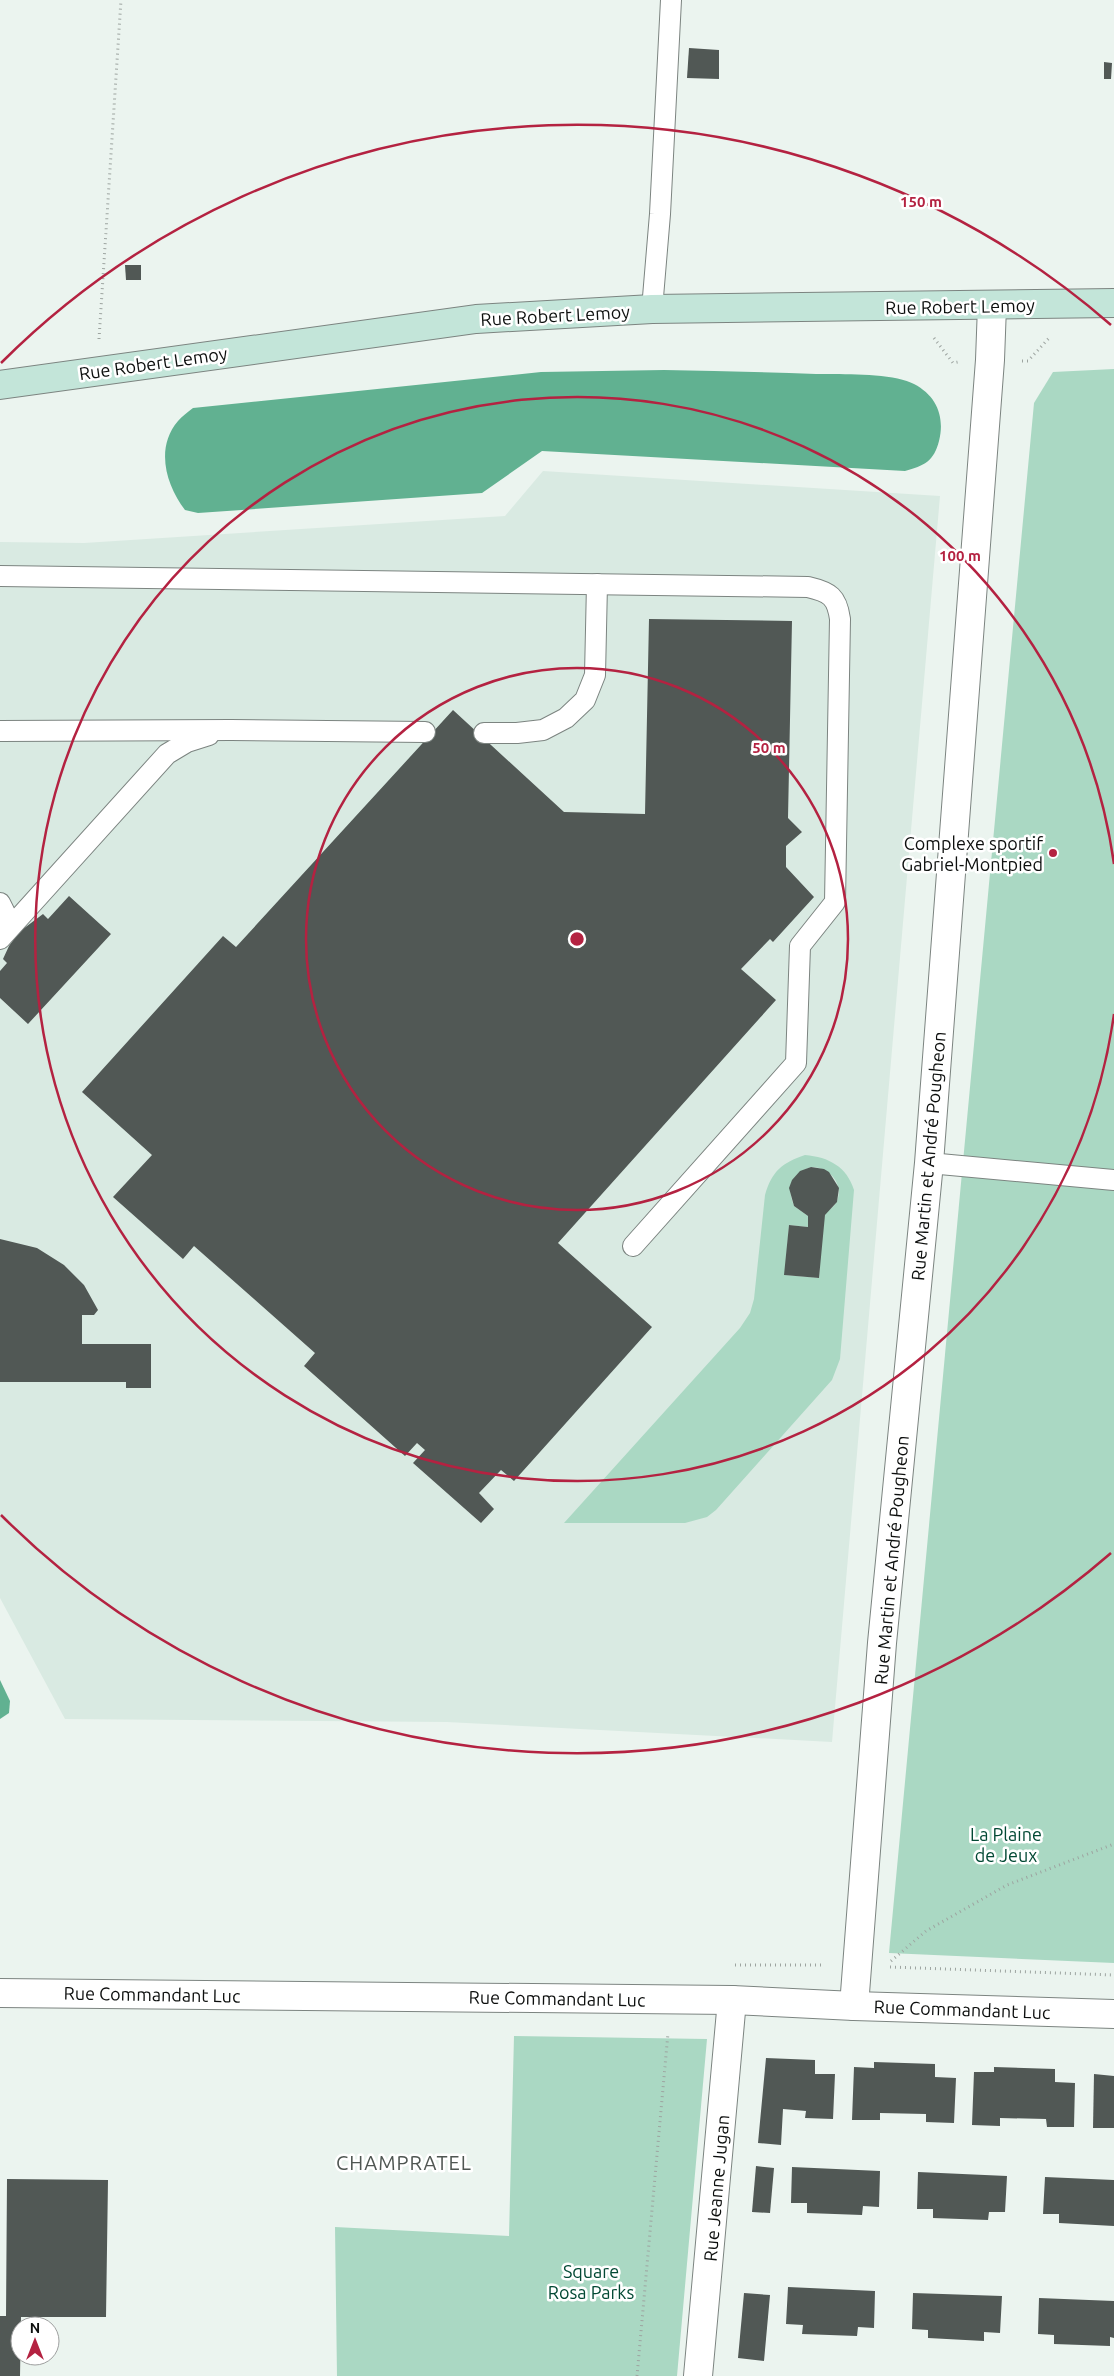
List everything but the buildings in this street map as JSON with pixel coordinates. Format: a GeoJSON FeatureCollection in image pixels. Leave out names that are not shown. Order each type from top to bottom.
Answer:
{"type":"FeatureCollection","features":[{"type":"Feature","properties":{"kind":"main road","name":"Rue Robert Lemoy"},"geometry":{"type":"LineString","coordinates":[[0,385],[101,369],[476,319],[652,309],[1114,303]]}},
{"type":"Feature","properties":{"kind":"street","name":"Rue Martin et André Pougheon"},"geometry":{"type":"LineString","coordinates":[[854,2006],[882,1643],[929,1163],[990,360],[992,306]]}},
{"type":"Feature","properties":{"kind":"street","name":"Rue Commandant Luc"},"geometry":{"type":"LineString","coordinates":[[0,1993],[732,2000],[854,2006],[1114,2014]]}},
{"type":"Feature","properties":{"kind":"street","name":"Rue Jeanne Jugan"},"geometry":{"type":"LineString","coordinates":[[698,2376],[732,2000]]}},
{"type":"Feature","properties":{"kind":"lane"},"geometry":{"type":"LineString","coordinates":[[652,309],[660,204],[671,0]]}},
{"type":"Feature","properties":{"kind":"lane"},"geometry":{"type":"LineString","coordinates":[[0,576],[808,587],[821,590],[832,596],[838,607],[840,619],[835,902],[800,946],[796,1063],[633,1246]]}},
{"type":"Feature","properties":{"kind":"lane"},"geometry":{"type":"LineString","coordinates":[[484,733],[517,733],[543,730],[566,718],[584,700],[595,676],[597,584]]}},
{"type":"Feature","properties":{"kind":"lane"},"geometry":{"type":"LineString","coordinates":[[0,939],[167,754],[187,742],[231,730]]}},
{"type":"Feature","properties":{"kind":"lane"},"geometry":{"type":"LineString","coordinates":[[0,731],[231,730],[425,732]]}},
{"type":"Feature","properties":{"kind":"lane"},"geometry":{"type":"LineString","coordinates":[[0,903],[6,916],[0,939]]}},
{"type":"Feature","properties":{"kind":"lane"},"geometry":{"type":"LineString","coordinates":[[929,1163],[1114,1180]]}},
{"type":"Feature","properties":{"kind":"path"},"geometry":{"type":"LineString","coordinates":[[101,369],[98,322],[121,0]]}},
{"type":"Feature","properties":{"kind":"path"},"geometry":{"type":"LineString","coordinates":[[1114,1844],[1007,1885],[926,1932],[885,1966],[1114,1975]]}},
{"type":"Feature","properties":{"kind":"path"},"geometry":{"type":"LineString","coordinates":[[732,1965],[857,1965]]}},
{"type":"Feature","properties":{"kind":"path"},"geometry":{"type":"LineString","coordinates":[[637,2376],[668,2030],[674,1999]]}},
{"type":"Feature","properties":{"kind":"shaded area"},"geometry":{"type":"Polygon","coordinates":[[[664,370],[866,375],[905,380],[922,389],[934,401],[941,424],[939,441],[937,448],[927,462],[905,471],[542,451],[482,493],[198,513],[185,510],[168,478],[165,454],[167,443],[171,432],[180,419],[193,408],[541,372],[664,370]]]}},
{"type":"Feature","properties":{"kind":"shaded area"},"geometry":{"type":"Polygon","coordinates":[[[543,471],[940,496],[832,1742],[447,1722],[65,1719],[0,1598],[0,542],[84,543],[505,516],[543,471]]]}},
{"type":"Feature","properties":{"kind":"shaded area"},"geometry":{"type":"Polygon","coordinates":[[[0,1680],[10,1701],[9,1713],[0,1719],[0,1680]]]}},
{"type":"Feature","properties":{"kind":"green space","name":"La Plaine de Jeux"},"geometry":{"type":"Polygon","coordinates":[[[1114,369],[1114,1963],[889,1953],[1034,403],[1053,372],[1114,369]]]}},
{"type":"Feature","properties":{"kind":"green space"},"geometry":{"type":"Polygon","coordinates":[[[805,1155],[822,1158],[842,1169],[854,1190],[840,1359],[832,1380],[716,1510],[707,1517],[685,1523],[564,1523],[740,1328],[750,1313],[754,1299],[765,1195],[771,1180],[779,1169],[790,1161],[805,1155]],[[811,1167],[804,1170],[792,1182],[791,1192],[794,1206],[808,1216],[808,1227],[789,1225],[785,1275],[819,1278],[824,1220],[826,1213],[836,1203],[839,1194],[837,1182],[833,1177],[818,1168],[811,1167]]]}},
{"type":"Feature","properties":{"kind":"green space","name":"Square Rosa Parks"},"geometry":{"type":"Polygon","coordinates":[[[514,2036],[707,2039],[677,2376],[337,2376],[335,2227],[509,2236],[514,2036]]]}},
{"type":"Feature","properties":{"kind":"place","name":"Complexe sportif Gabriel-Montpied"},"geometry":{"type":"Point","coordinates":[1053,853]}},
{"type":"Feature","properties":{"kind":"district","name":"CHAMPRATEL"},"geometry":{"type":"Point","coordinates":[404,2162]}}]}
